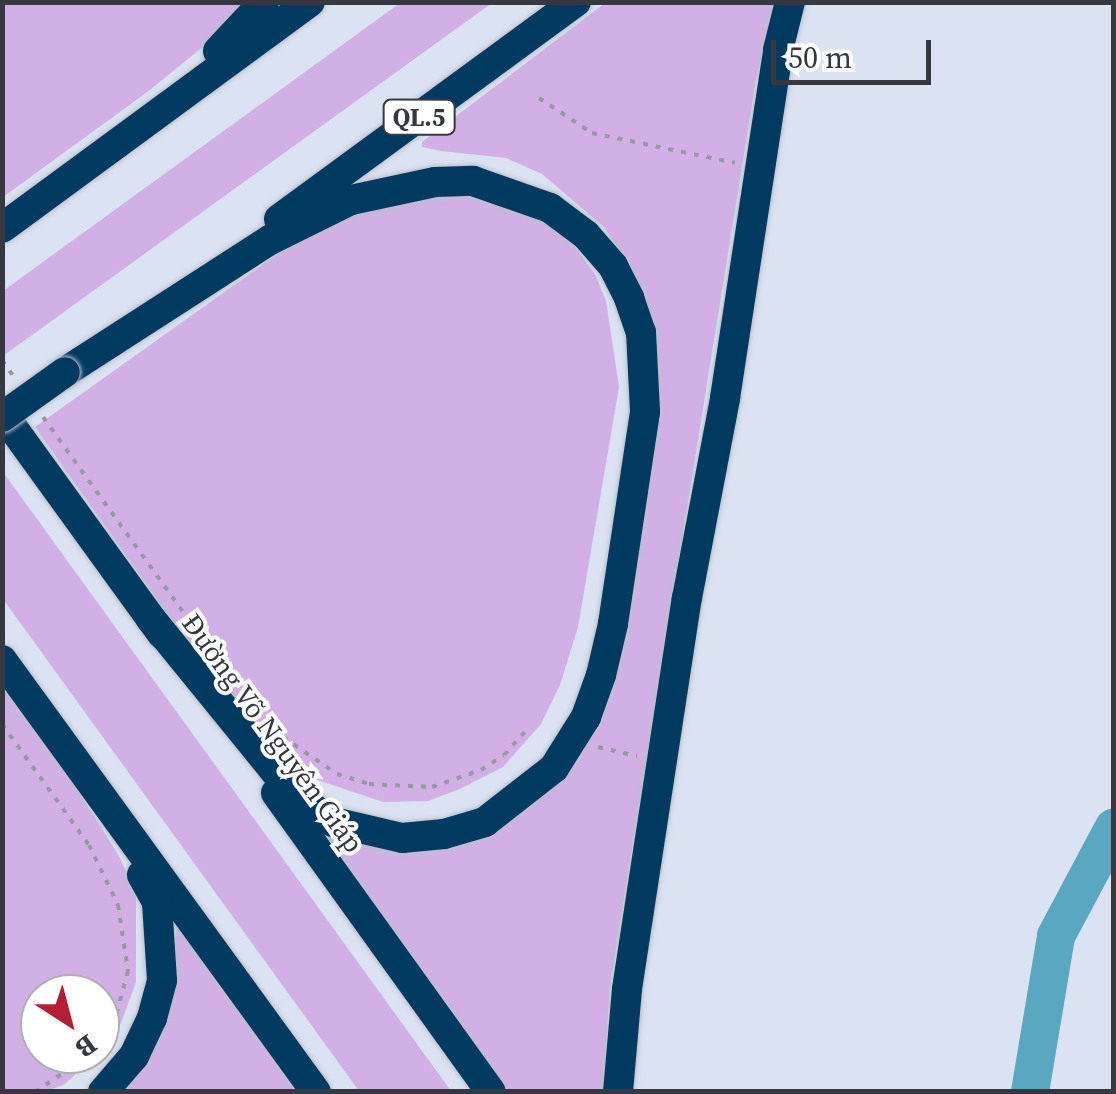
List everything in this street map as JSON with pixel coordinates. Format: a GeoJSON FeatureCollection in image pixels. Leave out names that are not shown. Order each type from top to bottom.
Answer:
{"type":"FeatureCollection","features":[{"type":"Feature","properties":{"kind":"highway"},"geometry":{"type":"LineString","coordinates":[[167,100],[236,36],[264,2]]}},
{"type":"Feature","properties":{"kind":"highway"},"geometry":{"type":"LineString","coordinates":[[2,226],[167,100],[310,2]]}},
{"type":"Feature","properties":{"kind":"highway","name":"QL.5"},"geometry":{"type":"LineString","coordinates":[[266,236],[576,2]]}},
{"type":"Feature","properties":{"kind":"highway"},"geometry":{"type":"LineString","coordinates":[[618,1092],[625,1007],[687,598],[725,398],[778,50],[790,2]]}},
{"type":"Feature","properties":{"kind":"highway"},"geometry":{"type":"LineString","coordinates":[[2,415],[266,236],[351,200],[435,182],[474,181],[550,208],[586,235],[612,266],[641,332],[645,412],[613,624],[586,717],[554,768],[523,796],[485,822],[444,834],[402,838],[333,822],[295,796],[151,619]]}},
{"type":"Feature","properties":{"kind":"highway","name":"Đường Võ Nguyên Giáp"},"geometry":{"type":"LineString","coordinates":[[2,415],[491,1092]]}},
{"type":"Feature","properties":{"kind":"highway"},"geometry":{"type":"LineString","coordinates":[[2,660],[316,1092]]}},
{"type":"Feature","properties":{"kind":"highway"},"geometry":{"type":"LineString","coordinates":[[36,707],[157,902],[162,980],[152,1018],[134,1056],[103,1092]]}},
{"type":"Feature","properties":{"kind":"path"},"geometry":{"type":"LineString","coordinates":[[539,98],[592,133],[740,164]]}},
{"type":"Feature","properties":{"kind":"path"},"geometry":{"type":"LineString","coordinates":[[2,360],[14,376]]}},
{"type":"Feature","properties":{"kind":"path"},"geometry":{"type":"LineString","coordinates":[[37,408],[208,647]]}},
{"type":"Feature","properties":{"kind":"path"},"geometry":{"type":"LineString","coordinates":[[2,724],[89,845],[118,905],[128,970],[120,1000]]}},
{"type":"Feature","properties":{"kind":"path"},"geometry":{"type":"LineString","coordinates":[[283,737],[337,774],[370,784],[432,788],[481,770],[504,755],[530,726]]}},
{"type":"Feature","properties":{"kind":"path"},"geometry":{"type":"LineString","coordinates":[[590,745],[637,756]]}},
{"type":"Feature","properties":{"kind":"path"},"geometry":{"type":"LineString","coordinates":[[36,1092],[63,1074]]}},
{"type":"Feature","properties":{"kind":"shaded area"},"geometry":{"type":"Polygon","coordinates":[[[3,3],[245,3],[227,27],[150,90],[3,197],[3,3]]]}},
{"type":"Feature","properties":{"kind":"shaded area"},"geometry":{"type":"Polygon","coordinates":[[[400,3],[492,3],[3,356],[3,291],[400,3]]]}},
{"type":"Feature","properties":{"kind":"shaded area"},"geometry":{"type":"Polygon","coordinates":[[[605,3],[774,3],[756,80],[610,986],[603,1091],[508,1091],[302,809],[431,840],[574,745],[634,531],[627,263],[604,227],[542,174],[506,158],[441,151],[422,147],[422,142],[605,3]]]}},
{"type":"Feature","properties":{"kind":"shaded area"},"geometry":{"type":"Polygon","coordinates":[[[464,186],[555,224],[576,248],[596,276],[606,301],[619,387],[578,627],[560,685],[541,724],[503,767],[460,789],[428,801],[383,802],[300,774],[270,746],[194,652],[35,427],[272,258],[356,205],[464,186]]]}},
{"type":"Feature","properties":{"kind":"shaded area"},"geometry":{"type":"Polygon","coordinates":[[[2,472],[451,1091],[359,1091],[3,599],[2,472]]]}},
{"type":"Feature","properties":{"kind":"shaded area"},"geometry":{"type":"Polygon","coordinates":[[[2,681],[55,754],[119,856],[136,894],[136,982],[121,1023],[120,974],[20,974],[20,1074],[76,1074],[65,1084],[47,1091],[3,1091],[2,681]]]}},
{"type":"Feature","properties":{"kind":"shaded area"},"geometry":{"type":"Polygon","coordinates":[[[177,923],[299,1092],[114,1092],[173,959],[177,923]]]}},
{"type":"Feature","properties":{"kind":"waterway"},"geometry":{"type":"LineString","coordinates":[[1030,1092],[1056,936],[1114,827]]}}]}
